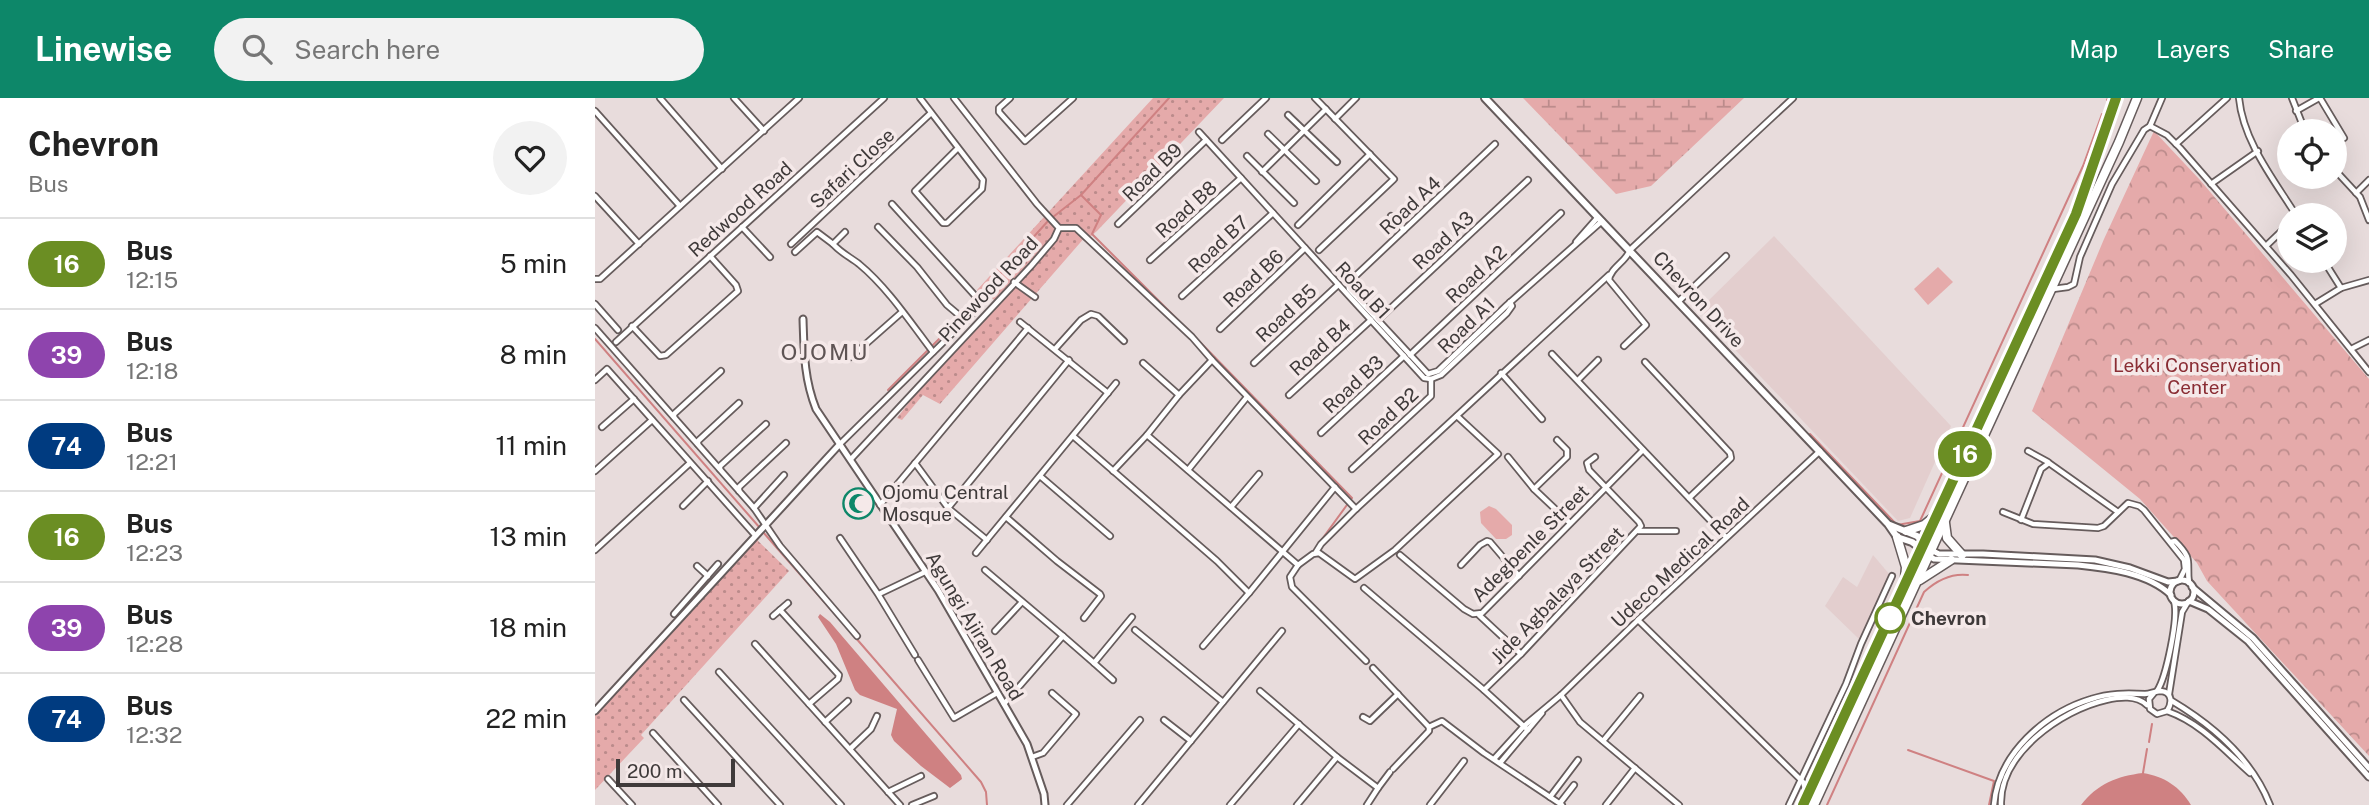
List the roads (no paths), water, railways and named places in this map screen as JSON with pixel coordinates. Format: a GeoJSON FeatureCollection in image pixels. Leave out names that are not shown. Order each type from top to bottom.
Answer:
{"type":"FeatureCollection","features":[{"type":"Feature","properties":{"kind":"highway"},"geometry":{"type":"LineString","coordinates":[[1962,555],[1947,538],[1942,514],[1952,482],[2076,214],[2116,98]]}},
{"type":"Feature","properties":{"kind":"highway"},"geometry":{"type":"LineString","coordinates":[[1891,638],[1893,626],[1942,514],[2052,290],[2135,98]]}},
{"type":"Feature","properties":{"kind":"highway"},"geometry":{"type":"LineString","coordinates":[[1814,805],[1916,585],[1934,527],[1952,488],[1952,482]]}},
{"type":"Feature","properties":{"kind":"highway"},"geometry":{"type":"LineString","coordinates":[[1906,531],[1924,525],[1942,514]]}},
{"type":"Feature","properties":{"kind":"highway"},"geometry":{"type":"LineString","coordinates":[[1897,537],[1906,568],[1904,589]]}},
{"type":"Feature","properties":{"kind":"highway"},"geometry":{"type":"LineString","coordinates":[[1803,805],[1904,589],[1927,549]]}},
{"type":"Feature","properties":{"kind":"highway"},"geometry":{"type":"LineString","coordinates":[[1916,585],[1926,575],[1951,560]]}},
{"type":"Feature","properties":{"kind":"main road","name":"Chevron Drive"},"geometry":{"type":"LineString","coordinates":[[1485,98],[1821,451],[1897,537]]}},
{"type":"Feature","properties":{"kind":"main road","name":"Chevron Drive"},"geometry":{"type":"LineString","coordinates":[[1888,524],[1906,531],[1927,549]]}},
{"type":"Feature","properties":{"kind":"main road"},"geometry":{"type":"LineString","coordinates":[[1897,537],[1927,549]]}},
{"type":"Feature","properties":{"kind":"street"},"geometry":{"type":"LineString","coordinates":[[660,98],[722,169]]}},
{"type":"Feature","properties":{"kind":"street"},"geometry":{"type":"LineString","coordinates":[[734,98],[764,131]]}},
{"type":"Feature","properties":{"kind":"street"},"geometry":{"type":"LineString","coordinates":[[596,280],[799,98]]}},
{"type":"Feature","properties":{"kind":"street","name":"Redwood Road"},"geometry":{"type":"LineString","coordinates":[[616,342],[884,98]]}},
{"type":"Feature","properties":{"kind":"street"},"geometry":{"type":"LineString","coordinates":[[920,98],[983,180],[982,188],[947,223],[938,220],[916,194],[916,188],[958,148]]}},
{"type":"Feature","properties":{"kind":"street","name":"Pinewood Road"},"geometry":{"type":"LineString","coordinates":[[851,459],[1053,239],[1059,229],[954,98]]}},
{"type":"Feature","properties":{"kind":"street"},"geometry":{"type":"LineString","coordinates":[[1010,98],[999,108],[999,112],[1025,141],[1073,98]]}},
{"type":"Feature","properties":{"kind":"street"},"geometry":{"type":"LineString","coordinates":[[1222,140],[1266,98]]}},
{"type":"Feature","properties":{"kind":"street"},"geometry":{"type":"LineString","coordinates":[[1315,98],[1394,179],[1319,250]]}},
{"type":"Feature","properties":{"kind":"street"},"geometry":{"type":"LineString","coordinates":[[1335,119],[1355,98]]}},
{"type":"Feature","properties":{"kind":"street"},"geometry":{"type":"LineString","coordinates":[[1366,661],[1292,587],[1290,577],[1298,565],[1316,553],[1321,544],[1356,509],[1609,275],[1628,257],[1630,250],[1793,98]]}},
{"type":"Feature","properties":{"kind":"street"},"geometry":{"type":"LineString","coordinates":[[2052,290],[2074,284],[2080,257],[2112,184],[2144,130],[2150,126],[2162,98]]}},
{"type":"Feature","properties":{"kind":"street"},"geometry":{"type":"LineString","coordinates":[[2176,144],[2227,98]]}},
{"type":"Feature","properties":{"kind":"street"},"geometry":{"type":"LineString","coordinates":[[2239,98],[2247,130],[2290,203]]}},
{"type":"Feature","properties":{"kind":"street"},"geometry":{"type":"LineString","coordinates":[[2292,98],[2300,119]]}},
{"type":"Feature","properties":{"kind":"street"},"geometry":{"type":"LineString","coordinates":[[2296,111],[2320,98],[2333,119]]}},
{"type":"Feature","properties":{"kind":"street"},"geometry":{"type":"LineString","coordinates":[[1262,172],[1325,109]]}},
{"type":"Feature","properties":{"kind":"street"},"geometry":{"type":"LineString","coordinates":[[595,111],[680,206]]}},
{"type":"Feature","properties":{"kind":"street","name":"Safari Close"},"geometry":{"type":"LineString","coordinates":[[791,244],[932,113]]}},
{"type":"Feature","properties":{"kind":"street"},"geometry":{"type":"LineString","coordinates":[[1288,115],[1337,162]]}},
{"type":"Feature","properties":{"kind":"street"},"geometry":{"type":"LineString","coordinates":[[2150,126],[2167,135],[2176,144],[2266,246],[2369,372]]}},
{"type":"Feature","properties":{"kind":"street","name":"Road B1"},"geometry":{"type":"LineString","coordinates":[[1199,132],[1338,285],[1407,356],[1424,378],[1431,379]]}},
{"type":"Feature","properties":{"kind":"street"},"geometry":{"type":"LineString","coordinates":[[1268,134],[1317,181]]}},
{"type":"Feature","properties":{"kind":"street","name":"Road B9"},"geometry":{"type":"LineString","coordinates":[[1118,225],[1206,140]]}},
{"type":"Feature","properties":{"kind":"street","name":"Road A4"},"geometry":{"type":"LineString","coordinates":[[1349,289],[1350,280],[1495,144]]}},
{"type":"Feature","properties":{"kind":"street"},"geometry":{"type":"LineString","coordinates":[[2211,184],[2258,151]]}},
{"type":"Feature","properties":{"kind":"street"},"geometry":{"type":"LineString","coordinates":[[1298,225],[1370,154]]}},
{"type":"Feature","properties":{"kind":"street"},"geometry":{"type":"LineString","coordinates":[[1247,156],[1294,203]]}},
{"type":"Feature","properties":{"kind":"street","name":"Road B8"},"geometry":{"type":"LineString","coordinates":[[1150,260],[1241,178]]}},
{"type":"Feature","properties":{"kind":"street","name":"Road A3"},"geometry":{"type":"LineString","coordinates":[[1378,320],[1528,180]]}},
{"type":"Feature","properties":{"kind":"street"},"geometry":{"type":"LineString","coordinates":[[2356,193],[2369,180]]}},
{"type":"Feature","properties":{"kind":"street"},"geometry":{"type":"LineString","coordinates":[[2347,183],[2356,193],[2369,220]]}},
{"type":"Feature","properties":{"kind":"street"},"geometry":{"type":"LineString","coordinates":[[595,196],[639,244]]}},
{"type":"Feature","properties":{"kind":"street"},"geometry":{"type":"LineString","coordinates":[[674,614],[766,526],[839,445],[933,352],[962,318],[978,306],[978,298],[892,204]]}},
{"type":"Feature","properties":{"kind":"street","name":"Road B7"},"geometry":{"type":"LineString","coordinates":[[1182,296],[1273,213]]}},
{"type":"Feature","properties":{"kind":"street","name":"Road A2"},"geometry":{"type":"LineString","coordinates":[[1407,356],[1561,213]]}},
{"type":"Feature","properties":{"kind":"street"},"geometry":{"type":"LineString","coordinates":[[1391,216],[1403,230]]}},
{"type":"Feature","properties":{"kind":"street","name":"Road A1"},"geometry":{"type":"LineString","coordinates":[[1349,289],[1407,356],[1428,374],[1435,373],[1576,242],[1585,237],[1600,219]]}},
{"type":"Feature","properties":{"kind":"street"},"geometry":{"type":"LineString","coordinates":[[742,227],[770,257]]}},
{"type":"Feature","properties":{"kind":"street"},"geometry":{"type":"LineString","coordinates":[[878,227],[962,318]]}},
{"type":"Feature","properties":{"kind":"street"},"geometry":{"type":"LineString","coordinates":[[1059,229],[1076,228],[1192,337],[1356,509]]}},
{"type":"Feature","properties":{"kind":"street"},"geometry":{"type":"LineString","coordinates":[[795,252],[817,232],[848,258],[858,262],[933,352]]}},
{"type":"Feature","properties":{"kind":"street"},"geometry":{"type":"LineString","coordinates":[[833,244],[845,232]]}},
{"type":"Feature","properties":{"kind":"street"},"geometry":{"type":"LineString","coordinates":[[2266,246],[2277,235]]}},
{"type":"Feature","properties":{"kind":"street","name":"Road B6"},"geometry":{"type":"LineString","coordinates":[[1220,329],[1305,248]]}},
{"type":"Feature","properties":{"kind":"street"},"geometry":{"type":"LineString","coordinates":[[632,326],[660,356],[666,355],[738,291],[736,285],[710,256]]}},
{"type":"Feature","properties":{"kind":"street"},"geometry":{"type":"LineString","coordinates":[[1679,301],[1726,256]]}},
{"type":"Feature","properties":{"kind":"street"},"geometry":{"type":"LineString","coordinates":[[2332,273],[2341,288]]}},
{"type":"Feature","properties":{"kind":"street"},"geometry":{"type":"LineString","coordinates":[[1609,275],[1609,280],[1646,325],[1624,346]]}},
{"type":"Feature","properties":{"kind":"street"},"geometry":{"type":"LineString","coordinates":[[2058,276],[2067,287]]}},
{"type":"Feature","properties":{"kind":"street"},"geometry":{"type":"LineString","coordinates":[[2315,304],[2341,288],[2369,280]]}},
{"type":"Feature","properties":{"kind":"street"},"geometry":{"type":"LineString","coordinates":[[1014,282],[1035,297]]}},
{"type":"Feature","properties":{"kind":"street","name":"Road B5"},"geometry":{"type":"LineString","coordinates":[[1254,363],[1338,285]]}},
{"type":"Feature","properties":{"kind":"street"},"geometry":{"type":"LineString","coordinates":[[1431,379],[1441,375],[1507,313],[1510,302]]}},
{"type":"Feature","properties":{"kind":"street"},"geometry":{"type":"LineString","coordinates":[[595,304],[618,330]]}},
{"type":"Feature","properties":{"kind":"street"},"geometry":{"type":"LineString","coordinates":[[851,357],[902,312]]}},
{"type":"Feature","properties":{"kind":"street"},"geometry":{"type":"LineString","coordinates":[[1055,349],[1081,320],[1091,314],[1098,316],[1123,341]]}},
{"type":"Feature","properties":{"kind":"street","name":"Agungi Ajiran Road"},"geometry":{"type":"LineString","coordinates":[[803,319],[806,380],[816,409],[925,572],[1004,704],[1027,744],[1044,794],[1045,805]]}},
{"type":"Feature","properties":{"kind":"street","name":"Road B4"},"geometry":{"type":"LineString","coordinates":[[1289,395],[1371,320]]}},
{"type":"Feature","properties":{"kind":"street"},"geometry":{"type":"LineString","coordinates":[[1020,322],[1108,393]]}},
{"type":"Feature","properties":{"kind":"street"},"geometry":{"type":"LineString","coordinates":[[595,328],[754,508],[780,546],[857,636]]}},
{"type":"Feature","properties":{"kind":"street"},"geometry":{"type":"LineString","coordinates":[[880,505],[1028,328]]}},
{"type":"Feature","properties":{"kind":"street"},"geometry":{"type":"LineString","coordinates":[[2351,349],[2369,340]]}},
{"type":"Feature","properties":{"kind":"street"},"geometry":{"type":"LineString","coordinates":[[1552,354],[1726,537]]}},
{"type":"Feature","properties":{"kind":"street","name":"Road B3"},"geometry":{"type":"LineString","coordinates":[[1321,433],[1407,356]]}},
{"type":"Feature","properties":{"kind":"street"},"geometry":{"type":"LineString","coordinates":[[948,508],[1069,360]]}},
{"type":"Feature","properties":{"kind":"street"},"geometry":{"type":"LineString","coordinates":[[1113,471],[1212,360]]}},
{"type":"Feature","properties":{"kind":"street"},"geometry":{"type":"LineString","coordinates":[[1578,380],[1598,360]]}},
{"type":"Feature","properties":{"kind":"street"},"geometry":{"type":"LineString","coordinates":[[1645,362],[1730,453],[1731,458],[1726,465],[1689,498]]}},
{"type":"Feature","properties":{"kind":"street"},"geometry":{"type":"LineString","coordinates":[[1143,363],[1179,395]]}},
{"type":"Feature","properties":{"kind":"street"},"geometry":{"type":"LineString","coordinates":[[595,380],[607,369],[755,534]]}},
{"type":"Feature","properties":{"kind":"street"},"geometry":{"type":"LineString","coordinates":[[674,418],[674,414],[721,371]]}},
{"type":"Feature","properties":{"kind":"street"},"geometry":{"type":"LineString","coordinates":[[1501,373],[1542,419]]}},
{"type":"Feature","properties":{"kind":"street","name":"Road B2"},"geometry":{"type":"LineString","coordinates":[[1352,469],[1431,396],[1431,379]]}},
{"type":"Feature","properties":{"kind":"street"},"geometry":{"type":"LineString","coordinates":[[976,553],[1116,383]]}},
{"type":"Feature","properties":{"kind":"street"},"geometry":{"type":"LineString","coordinates":[[1188,470],[1247,397]]}},
{"type":"Feature","properties":{"kind":"street"},"geometry":{"type":"LineString","coordinates":[[602,427],[634,398]]}},
{"type":"Feature","properties":{"kind":"street"},"geometry":{"type":"LineString","coordinates":[[698,445],[698,441],[739,403]]}},
{"type":"Feature","properties":{"kind":"street"},"geometry":{"type":"LineString","coordinates":[[1316,553],[1355,579],[1395,550],[1498,454],[1457,416]]}},
{"type":"Feature","properties":{"kind":"street"},"geometry":{"type":"LineString","coordinates":[[595,471],[652,420]]}},
{"type":"Feature","properties":{"kind":"street"},"geometry":{"type":"LineString","coordinates":[[720,470],[720,466],[766,424]]}},
{"type":"Feature","properties":{"kind":"street"},"geometry":{"type":"LineString","coordinates":[[1147,435],[1298,565]]}},
{"type":"Feature","properties":{"kind":"street"},"geometry":{"type":"LineString","coordinates":[[1073,436],[1217,561],[1249,593]]}},
{"type":"Feature","properties":{"kind":"street"},"geometry":{"type":"LineString","coordinates":[[1534,489],[1567,457],[1567,450],[1557,440]]}},
{"type":"Feature","properties":{"kind":"street"},"geometry":{"type":"LineString","coordinates":[[739,492],[739,487],[786,443]]}},
{"type":"Feature","properties":{"kind":"street","name":"Adegbenle Street"},"geometry":{"type":"LineString","coordinates":[[1401,555],[1464,609],[1478,614],[1486,611],[1643,450]]}},
{"type":"Feature","properties":{"kind":"street","name":"Udeco Medical Road"},"geometry":{"type":"LineString","coordinates":[[1526,728],[1726,537],[1821,451]]}},
{"type":"Feature","properties":{"kind":"street"},"geometry":{"type":"LineString","coordinates":[[2028,451],[2118,512]]}},
{"type":"Feature","properties":{"kind":"street"},"geometry":{"type":"LineString","coordinates":[[1508,457],[1534,489],[1570,523]]}},
{"type":"Feature","properties":{"kind":"street"},"geometry":{"type":"LineString","coordinates":[[1595,457],[1587,463],[1587,468],[1604,488]]}},
{"type":"Feature","properties":{"kind":"street"},"geometry":{"type":"LineString","coordinates":[[595,550],[690,463]]}},
{"type":"Feature","properties":{"kind":"street"},"geometry":{"type":"LineString","coordinates":[[915,463],[948,508],[987,540]]}},
{"type":"Feature","properties":{"kind":"street"},"geometry":{"type":"LineString","coordinates":[[2021,520],[2041,469],[2049,463]]}},
{"type":"Feature","properties":{"kind":"street"},"geometry":{"type":"LineString","coordinates":[[1231,507],[1259,474]]}},
{"type":"Feature","properties":{"kind":"street"},"geometry":{"type":"LineString","coordinates":[[754,508],[784,475]]}},
{"type":"Feature","properties":{"kind":"street"},"geometry":{"type":"LineString","coordinates":[[1040,476],[1110,536]]}},
{"type":"Feature","properties":{"kind":"street"},"geometry":{"type":"LineString","coordinates":[[683,506],[708,481]]}},
{"type":"Feature","properties":{"kind":"street"},"geometry":{"type":"LineString","coordinates":[[1203,646],[1335,487]]}},
{"type":"Feature","properties":{"kind":"street","name":"Jide Agbalaya Street"},"geometry":{"type":"LineString","coordinates":[[1484,690],[1641,526],[1604,488]]}},
{"type":"Feature","properties":{"kind":"street"},"geometry":{"type":"LineString","coordinates":[[2003,512],[2033,524],[2098,528],[2104,526],[2128,503],[2139,506],[2171,542],[2171,546],[2184,560],[2185,569],[2171,589],[2176,609],[2171,642],[2163,679],[2149,699],[2149,707]]}},
{"type":"Feature","properties":{"kind":"street"},"geometry":{"type":"LineString","coordinates":[[1006,517],[1100,594],[1084,618]]}},
{"type":"Feature","properties":{"kind":"street"},"geometry":{"type":"LineString","coordinates":[[1638,531],[1676,531]]}},
{"type":"Feature","properties":{"kind":"street"},"geometry":{"type":"LineString","coordinates":[[840,538],[879,594],[954,718],[997,694]]}},
{"type":"Feature","properties":{"kind":"street"},"geometry":{"type":"LineString","coordinates":[[1461,565],[1487,541],[1519,576]]}},
{"type":"Feature","properties":{"kind":"street"},"geometry":{"type":"LineString","coordinates":[[2167,712],[2182,612],[2193,594],[2190,564],[2186,554],[2175,541],[2171,542]]}},
{"type":"Feature","properties":{"kind":"street"},"geometry":{"type":"LineString","coordinates":[[1927,549],[1939,554],[2095,560],[2130,568],[2168,582],[2178,581],[2191,585],[2253,638],[2369,768]]}},
{"type":"Feature","properties":{"kind":"street"},"geometry":{"type":"LineString","coordinates":[[1927,549],[1934,559],[2102,568],[2149,581],[2181,604],[2189,602],[2208,610],[2248,641],[2369,777]]}},
{"type":"Feature","properties":{"kind":"street"},"geometry":{"type":"LineString","coordinates":[[595,711],[711,576],[718,564]]}},
{"type":"Feature","properties":{"kind":"street"},"geometry":{"type":"LineString","coordinates":[[697,566],[711,576]]}},
{"type":"Feature","properties":{"kind":"street"},"geometry":{"type":"LineString","coordinates":[[985,570],[1113,680]]}},
{"type":"Feature","properties":{"kind":"street"},"geometry":{"type":"LineString","coordinates":[[879,594],[925,572]]}},
{"type":"Feature","properties":{"kind":"street"},"geometry":{"type":"LineString","coordinates":[[1789,805],[1846,684],[1892,576]]}},
{"type":"Feature","properties":{"kind":"street"},"geometry":{"type":"LineString","coordinates":[[1364,588],[1526,728]]}},
{"type":"Feature","properties":{"kind":"street"},"geometry":{"type":"LineString","coordinates":[[995,631],[1022,602]]}},
{"type":"Feature","properties":{"kind":"street"},"geometry":{"type":"LineString","coordinates":[[773,616],[788,603]]}},
{"type":"Feature","properties":{"kind":"street"},"geometry":{"type":"LineString","coordinates":[[780,610],[839,675],[838,679],[809,704]]}},
{"type":"Feature","properties":{"kind":"street"},"geometry":{"type":"LineString","coordinates":[[1478,614],[1521,654]]}},
{"type":"Feature","properties":{"kind":"street"},"geometry":{"type":"LineString","coordinates":[[1094,663],[1132,617]]}},
{"type":"Feature","properties":{"kind":"street"},"geometry":{"type":"LineString","coordinates":[[1638,620],[1801,781],[1807,796]]}},
{"type":"Feature","properties":{"kind":"street"},"geometry":{"type":"LineString","coordinates":[[1135,630],[1223,702]]}},
{"type":"Feature","properties":{"kind":"street"},"geometry":{"type":"LineString","coordinates":[[1139,805],[1282,631]]}},
{"type":"Feature","properties":{"kind":"street"},"geometry":{"type":"LineString","coordinates":[[1004,704],[1063,636]]}},
{"type":"Feature","properties":{"kind":"street"},"geometry":{"type":"LineString","coordinates":[[755,644],[900,805]]}},
{"type":"Feature","properties":{"kind":"street"},"geometry":{"type":"LineString","coordinates":[[1373,668],[1429,727]]}},
{"type":"Feature","properties":{"kind":"street"},"geometry":{"type":"LineString","coordinates":[[719,672],[841,805]]}},
{"type":"Feature","properties":{"kind":"street"},"geometry":{"type":"LineString","coordinates":[[1259,691],[1378,788]]}},
{"type":"Feature","properties":{"kind":"street"},"geometry":{"type":"LineString","coordinates":[[1994,805],[1998,784],[2010,760],[2031,734],[2057,714],[2102,696],[2162,691],[2229,742],[2247,763],[2270,805]]}},
{"type":"Feature","properties":{"kind":"street"},"geometry":{"type":"LineString","coordinates":[[1032,757],[1043,753],[1076,714],[1052,692]]}},
{"type":"Feature","properties":{"kind":"street"},"geometry":{"type":"LineString","coordinates":[[1363,717],[1370,721],[1398,694]]}},
{"type":"Feature","properties":{"kind":"street"},"geometry":{"type":"LineString","coordinates":[[1561,695],[1576,718],[1679,805]]}},
{"type":"Feature","properties":{"kind":"street"},"geometry":{"type":"LineString","coordinates":[[1603,741],[1640,696]]}},
{"type":"Feature","properties":{"kind":"street"},"geometry":{"type":"LineString","coordinates":[[2001,805],[2004,785],[2019,756],[2039,735],[2058,720],[2082,708],[2124,697],[2142,701],[2157,714],[2167,712],[2189,721],[2216,740],[2254,776]]}},
{"type":"Feature","properties":{"kind":"street"},"geometry":{"type":"LineString","coordinates":[[684,700],[780,805]]}},
{"type":"Feature","properties":{"kind":"street"},"geometry":{"type":"LineString","coordinates":[[825,722],[848,701]]}},
{"type":"Feature","properties":{"kind":"street"},"geometry":{"type":"LineString","coordinates":[[850,749],[871,729],[877,716]]}},
{"type":"Feature","properties":{"kind":"street"},"geometry":{"type":"LineString","coordinates":[[1067,805],[1140,720]]}},
{"type":"Feature","properties":{"kind":"street"},"geometry":{"type":"LineString","coordinates":[[1164,720],[1191,741]]}},
{"type":"Feature","properties":{"kind":"street"},"geometry":{"type":"LineString","coordinates":[[1429,727],[1442,720],[1561,804],[1574,785]]}},
{"type":"Feature","properties":{"kind":"street"},"geometry":{"type":"LineString","coordinates":[[1230,805],[1299,724]]}},
{"type":"Feature","properties":{"kind":"street"},"geometry":{"type":"LineString","coordinates":[[1367,805],[1392,770],[1429,732],[1429,727]]}},
{"type":"Feature","properties":{"kind":"street"},"geometry":{"type":"LineString","coordinates":[[1494,759],[1526,728]]}},
{"type":"Feature","properties":{"kind":"street"},"geometry":{"type":"LineString","coordinates":[[1500,763],[1526,728]]}},
{"type":"Feature","properties":{"kind":"street"},"geometry":{"type":"LineString","coordinates":[[653,733],[718,805]]}},
{"type":"Feature","properties":{"kind":"street"},"geometry":{"type":"LineString","coordinates":[[1297,805],[1337,757]]}},
{"type":"Feature","properties":{"kind":"street"},"geometry":{"type":"LineString","coordinates":[[1550,797],[1578,760]]}},
{"type":"Feature","properties":{"kind":"street"},"geometry":{"type":"LineString","coordinates":[[1430,805],[1464,761]]}},
{"type":"Feature","properties":{"kind":"street"},"geometry":{"type":"LineString","coordinates":[[1606,805],[1635,768]]}},
{"type":"Feature","properties":{"kind":"street"},"geometry":{"type":"LineString","coordinates":[[1801,781],[1809,781],[1816,775]]}},
{"type":"Feature","properties":{"kind":"street"},"geometry":{"type":"LineString","coordinates":[[888,792],[921,776]]}},
{"type":"Feature","properties":{"kind":"street"},"geometry":{"type":"LineString","coordinates":[[608,779],[632,805]]}},
{"type":"Feature","properties":{"kind":"street"},"geometry":{"type":"LineString","coordinates":[[912,805],[934,796]]}},
{"type":"Feature","properties":{"kind":"waterway"},"geometry":{"type":"LineString","coordinates":[[1169,98],[1081,195],[1101,215],[1092,234],[1187,329]]}},
{"type":"Feature","properties":{"kind":"waterway"},"geometry":{"type":"LineString","coordinates":[[1810,434],[1897,525],[1920,521],[2083,166],[2102,114]]}},
{"type":"Feature","properties":{"kind":"waterway"},"geometry":{"type":"LineString","coordinates":[[1053,217],[1081,195]]}},
{"type":"Feature","properties":{"kind":"waterway"},"geometry":{"type":"LineString","coordinates":[[963,315],[1048,221]]}},
{"type":"Feature","properties":{"kind":"waterway"},"geometry":{"type":"LineString","coordinates":[[888,390],[959,319]]}},
{"type":"Feature","properties":{"kind":"waterway"},"geometry":{"type":"LineString","coordinates":[[595,339],[760,528]]}},
{"type":"Feature","properties":{"kind":"waterway"},"geometry":{"type":"LineString","coordinates":[[1198,340],[1352,498],[1320,542]]}},
{"type":"Feature","properties":{"kind":"waterway"},"geometry":{"type":"LineString","coordinates":[[763,532],[840,620]]}},
{"type":"Feature","properties":{"kind":"waterway"},"geometry":{"type":"LineString","coordinates":[[1827,805],[1924,592],[1945,578],[1968,575]]}},
{"type":"Feature","properties":{"kind":"waterway"},"geometry":{"type":"LineString","coordinates":[[855,637],[981,782],[986,792],[987,805]]}},
{"type":"Feature","properties":{"kind":"waterway"},"geometry":{"type":"LineString","coordinates":[[2149,742],[2152,724]]}},
{"type":"Feature","properties":{"kind":"waterway"},"geometry":{"type":"LineString","coordinates":[[2143,773],[2147,749]]}},
{"type":"Feature","properties":{"kind":"waterway"},"geometry":{"type":"LineString","coordinates":[[1908,750],[1994,781],[1989,805]]}},
{"type":"Feature","properties":{"kind":"place","name":"Ojomu Central Mosque"},"geometry":{"type":"Point","coordinates":[859,503]}},
{"type":"Feature","properties":{"kind":"place","name":"Chevron"},"geometry":{"type":"Point","coordinates":[1890,618]}},
{"type":"Feature","properties":{"kind":"district","name":"OJOMU"},"geometry":{"type":"Point","coordinates":[825,351]}},
{"type":"Feature","properties":{"kind":"park label","name":"Lekki Conservation Center"},"geometry":{"type":"Point","coordinates":[2197,376]}}]}
